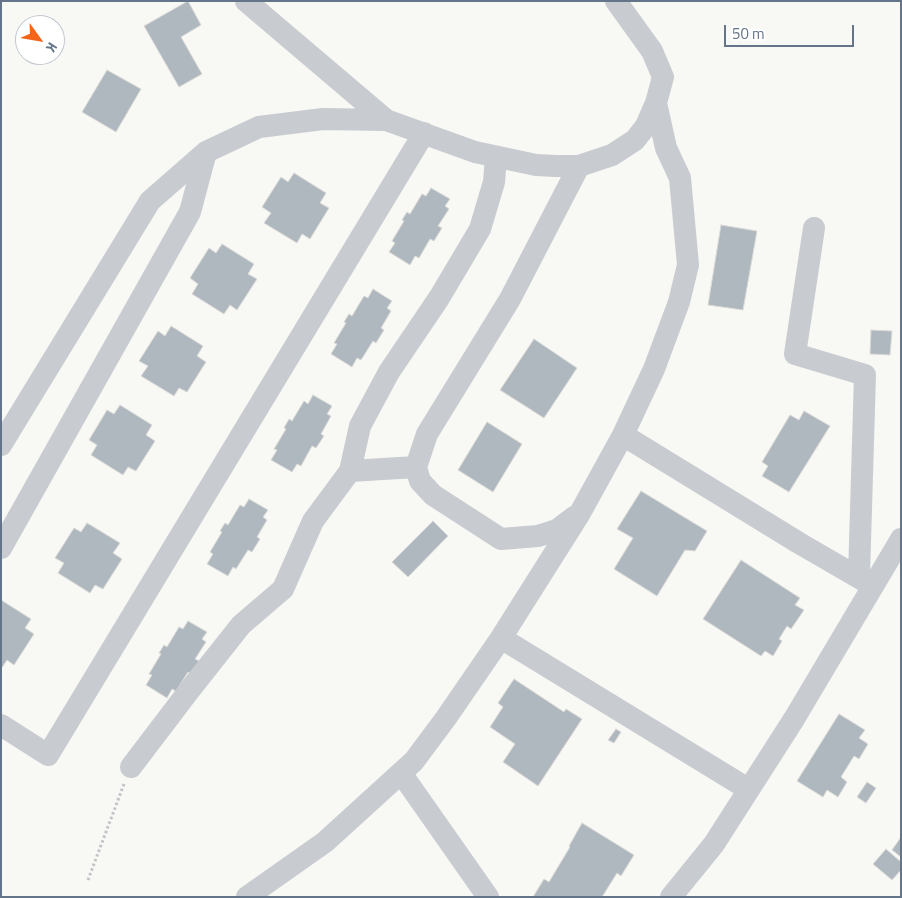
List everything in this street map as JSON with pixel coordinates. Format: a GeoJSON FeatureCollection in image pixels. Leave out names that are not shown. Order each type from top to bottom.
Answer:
{"type":"FeatureCollection","features":[{"type":"Feature","properties":{"kind":"street"},"geometry":{"type":"LineString","coordinates":[[246,1],[386,120]]}},
{"type":"Feature","properties":{"kind":"street"},"geometry":{"type":"LineString","coordinates":[[1,445],[150,201],[206,152],[259,127],[323,119],[386,120],[475,152],[536,165],[579,166],[612,155],[635,140],[646,126],[656,103],[662,77],[652,52],[616,1]]}},
{"type":"Feature","properties":{"kind":"street"},"geometry":{"type":"LineString","coordinates":[[247,897],[325,842],[414,761],[501,638],[580,513],[623,435],[654,369],[679,302],[688,265],[680,178],[666,148],[656,103]]}},
{"type":"Feature","properties":{"kind":"street"},"geometry":{"type":"LineString","coordinates":[[1,725],[48,755],[424,133]]}},
{"type":"Feature","properties":{"kind":"street"},"geometry":{"type":"LineString","coordinates":[[1,548],[190,212],[206,152]]}},
{"type":"Feature","properties":{"kind":"street"},"geometry":{"type":"LineString","coordinates":[[131,767],[241,625],[283,589],[313,521],[350,471],[360,426],[389,372],[439,298],[480,229],[494,182],[496,157]]}},
{"type":"Feature","properties":{"kind":"street"},"geometry":{"type":"LineString","coordinates":[[579,166],[510,299],[427,434],[416,467],[420,481],[433,495],[500,538],[538,536],[557,530],[580,513]]}},
{"type":"Feature","properties":{"kind":"street"},"geometry":{"type":"LineString","coordinates":[[814,228],[796,354],[865,375],[866,581]]}},
{"type":"Feature","properties":{"kind":"street"},"geometry":{"type":"LineString","coordinates":[[623,435],[799,543],[866,581]]}},
{"type":"Feature","properties":{"kind":"street"},"geometry":{"type":"LineString","coordinates":[[350,471],[416,467]]}},
{"type":"Feature","properties":{"kind":"street"},"geometry":{"type":"LineString","coordinates":[[671,897],[714,844],[794,719],[866,581],[901,538]]}},
{"type":"Feature","properties":{"kind":"street"},"geometry":{"type":"LineString","coordinates":[[501,638],[748,789]]}},
{"type":"Feature","properties":{"kind":"street"},"geometry":{"type":"LineString","coordinates":[[401,773],[488,897]]}},
{"type":"Feature","properties":{"kind":"path"},"geometry":{"type":"LineString","coordinates":[[88,880],[131,767]]}},
{"type":"Feature","properties":{"kind":"building"},"geometry":{"type":"Polygon","coordinates":[[[188,1],[201,25],[181,37],[202,74],[179,87],[144,26],[188,1]]]}},
{"type":"Feature","properties":{"kind":"building"},"geometry":{"type":"Polygon","coordinates":[[[107,70],[141,89],[116,132],[82,112],[107,70]]]}},
{"type":"Feature","properties":{"kind":"building"},"geometry":{"type":"Polygon","coordinates":[[[294,173],[326,193],[320,203],[329,208],[310,239],[302,234],[297,243],[264,223],[271,213],[262,207],[281,177],[288,182],[294,173]]]}},
{"type":"Feature","properties":{"kind":"building"},"geometry":{"type":"Polygon","coordinates":[[[431,188],[450,199],[445,206],[449,209],[438,226],[442,228],[434,241],[430,239],[419,258],[415,256],[410,265],[389,252],[395,243],[392,241],[407,212],[410,214],[422,194],[426,196],[431,188]]]}},
{"type":"Feature","properties":{"kind":"building"},"geometry":{"type":"Polygon","coordinates":[[[721,225],[757,231],[743,310],[708,305],[721,225]]]}},
{"type":"Feature","properties":{"kind":"building"},"geometry":{"type":"Polygon","coordinates":[[[222,244],[254,264],[248,274],[257,279],[237,310],[230,305],[224,314],[192,294],[198,284],[190,278],[209,248],[216,253],[222,244]]]}},
{"type":"Feature","properties":{"kind":"building"},"geometry":{"type":"Polygon","coordinates":[[[373,289],[392,301],[387,308],[391,311],[381,328],[384,330],[376,343],[373,341],[361,360],[357,358],[352,367],[331,354],[337,344],[334,343],[349,314],[352,316],[364,296],[368,298],[373,289]]]}},
{"type":"Feature","properties":{"kind":"building"},"geometry":{"type":"Polygon","coordinates":[[[171,326],[203,346],[197,356],[206,362],[187,392],[179,388],[174,396],[141,376],[148,366],[139,361],[158,331],[165,336],[171,326]]]}},
{"type":"Feature","properties":{"kind":"building"},"geometry":{"type":"Polygon","coordinates":[[[871,330],[892,331],[890,355],[870,354],[871,330]]]}},
{"type":"Feature","properties":{"kind":"building"},"geometry":{"type":"Polygon","coordinates":[[[534,339],[577,368],[544,418],[500,390],[534,339]]]}},
{"type":"Feature","properties":{"kind":"building"},"geometry":{"type":"Polygon","coordinates":[[[313,395],[332,406],[327,414],[331,416],[321,434],[324,436],[316,448],[312,446],[301,466],[297,464],[292,472],[271,460],[277,450],[274,449],[286,429],[284,428],[289,419],[292,421],[304,401],[308,404],[313,395]]]}},
{"type":"Feature","properties":{"kind":"building"},"geometry":{"type":"Polygon","coordinates":[[[120,405],[152,425],[146,435],[155,441],[136,471],[128,467],[123,475],[91,455],[97,445],[89,440],[107,410],[114,414],[120,405]]]}},
{"type":"Feature","properties":{"kind":"building"},"geometry":{"type":"Polygon","coordinates":[[[804,411],[830,426],[789,492],[762,476],[768,466],[762,462],[790,415],[799,420],[804,411]]]}},
{"type":"Feature","properties":{"kind":"building"},"geometry":{"type":"Polygon","coordinates":[[[487,422],[522,444],[493,492],[458,470],[487,422]]]}},
{"type":"Feature","properties":{"kind":"building"},"geometry":{"type":"Polygon","coordinates":[[[641,491],[707,531],[695,551],[685,550],[657,596],[614,569],[633,538],[617,529],[641,491]]]}},
{"type":"Feature","properties":{"kind":"building"},"geometry":{"type":"Polygon","coordinates":[[[249,499],[268,510],[263,517],[267,520],[257,537],[260,539],[252,552],[248,550],[236,569],[233,567],[228,576],[207,564],[213,554],[210,552],[225,523],[228,525],[240,505],[244,507],[249,499]]]}},
{"type":"Feature","properties":{"kind":"building"},"geometry":{"type":"Polygon","coordinates":[[[433,521],[448,536],[408,577],[392,562],[433,521]]]}},
{"type":"Feature","properties":{"kind":"building"},"geometry":{"type":"Polygon","coordinates":[[[87,523],[120,543],[113,553],[122,559],[103,589],[95,585],[90,593],[58,573],[64,563],[55,558],[74,528],[81,532],[87,523]]]}},
{"type":"Feature","properties":{"kind":"building"},"geometry":{"type":"Polygon","coordinates":[[[741,560],[800,598],[795,605],[804,610],[791,629],[787,626],[779,639],[782,641],[773,656],[765,651],[761,656],[703,619],[741,560]]]}},
{"type":"Feature","properties":{"kind":"building"},"geometry":{"type":"Polygon","coordinates":[[[1,600],[31,619],[25,628],[34,634],[14,665],[7,660],[1,669],[1,600]]]}},
{"type":"Feature","properties":{"kind":"building"},"geometry":{"type":"Polygon","coordinates":[[[188,621],[207,632],[202,639],[206,642],[195,659],[199,661],[191,674],[188,672],[176,691],[172,689],[167,698],[146,685],[152,675],[149,674],[164,645],[167,647],[179,627],[183,629],[188,621]]]}},
{"type":"Feature","properties":{"kind":"building"},"geometry":{"type":"Polygon","coordinates":[[[514,679],[564,712],[566,709],[582,719],[538,786],[503,762],[515,744],[490,727],[503,707],[498,703],[514,679]]]}},
{"type":"Feature","properties":{"kind":"building"},"geometry":{"type":"Polygon","coordinates":[[[839,714],[865,730],[859,738],[868,744],[859,759],[854,756],[841,777],[847,782],[838,797],[827,790],[823,797],[797,781],[839,714]]]}},
{"type":"Feature","properties":{"kind":"building"},"geometry":{"type":"Polygon","coordinates":[[[616,729],[621,732],[614,743],[608,740],[616,729]]]}},
{"type":"Feature","properties":{"kind":"building"},"geometry":{"type":"Polygon","coordinates":[[[867,782],[876,788],[866,803],[857,797],[867,782]]]}},
{"type":"Feature","properties":{"kind":"building"},"geometry":{"type":"Polygon","coordinates":[[[582,823],[634,855],[621,876],[617,873],[602,897],[533,897],[544,879],[549,882],[582,823]]]}},
{"type":"Feature","properties":{"kind":"building"},"geometry":{"type":"Polygon","coordinates":[[[901,837],[901,857],[892,850],[901,837]]]}},
{"type":"Feature","properties":{"kind":"building"},"geometry":{"type":"Polygon","coordinates":[[[886,849],[901,862],[901,870],[892,880],[873,864],[886,849]]]}}]}
